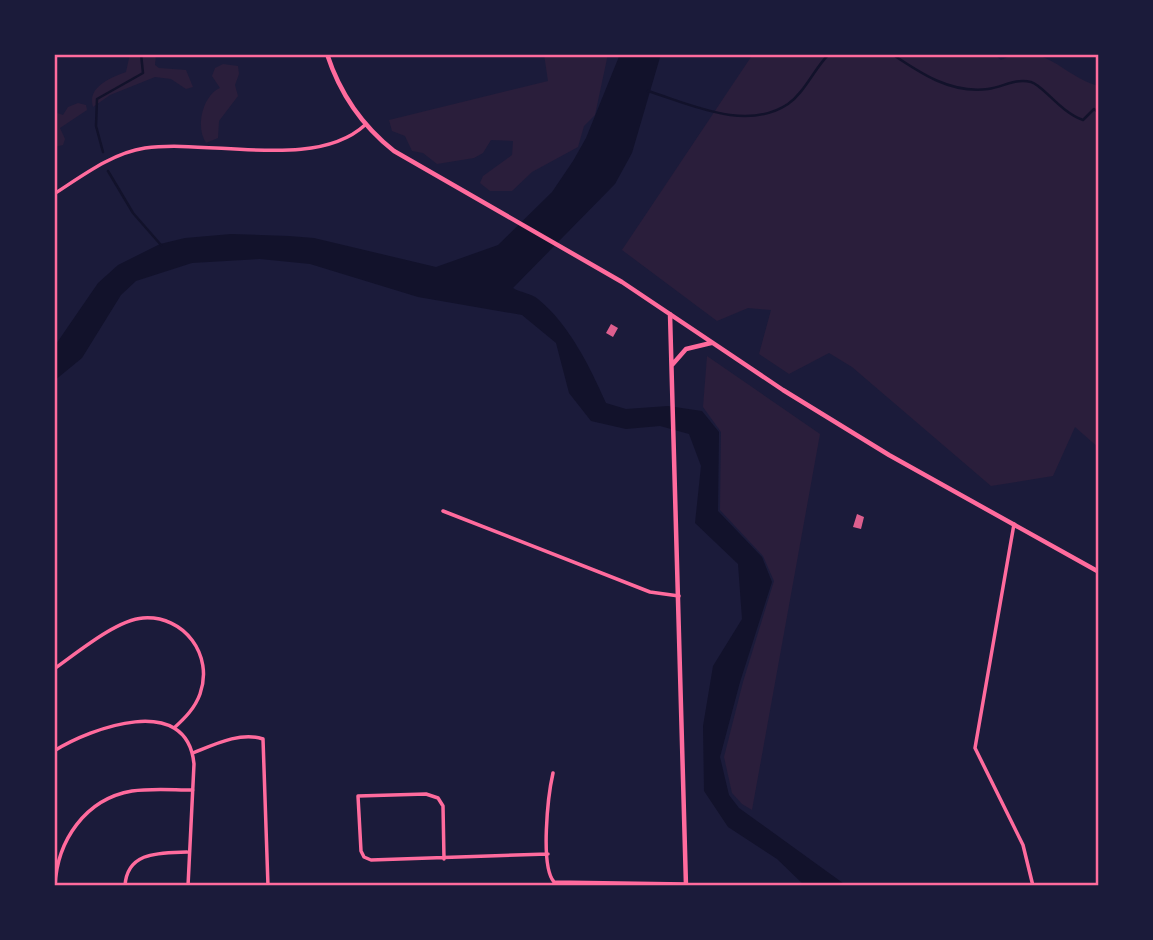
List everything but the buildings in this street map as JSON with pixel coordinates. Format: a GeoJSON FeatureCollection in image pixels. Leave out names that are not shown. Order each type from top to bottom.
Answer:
{"type":"FeatureCollection","features":[{"type":"Feature","properties":{"kind":"street"},"geometry":{"type":"LineString","coordinates":[[327,54],[340,88],[365,125],[408,161],[566,249],[889,455],[1099,572]]}},
{"type":"Feature","properties":{"kind":"street"},"geometry":{"type":"LineString","coordinates":[[54,194],[105,163],[145,148],[318,148],[345,141],[365,125]]}},
{"type":"Feature","properties":{"kind":"street"},"geometry":{"type":"LineString","coordinates":[[553,774],[547,808],[548,855],[551,878],[558,884],[686,885],[670,313]]}},
{"type":"Feature","properties":{"kind":"street"},"geometry":{"type":"LineString","coordinates":[[671,366],[686,349],[711,343]]}},
{"type":"Feature","properties":{"kind":"street"},"geometry":{"type":"LineString","coordinates":[[443,511],[650,592],[679,596]]}},
{"type":"Feature","properties":{"kind":"street"},"geometry":{"type":"LineString","coordinates":[[1014,524],[975,748],[976,757],[1023,845],[1033,886]]}},
{"type":"Feature","properties":{"kind":"street"},"geometry":{"type":"LineString","coordinates":[[54,669],[127,622],[149,618],[170,622],[193,640],[204,669],[200,695],[194,707],[174,728]]}},
{"type":"Feature","properties":{"kind":"street"},"geometry":{"type":"LineString","coordinates":[[54,751],[93,731],[116,724],[157,723],[174,728],[186,739],[193,753],[193,790],[187,852],[188,886]]}},
{"type":"Feature","properties":{"kind":"street"},"geometry":{"type":"LineString","coordinates":[[193,753],[232,739],[254,736],[263,739],[268,886]]}},
{"type":"Feature","properties":{"kind":"street"},"geometry":{"type":"LineString","coordinates":[[55,886],[59,856],[65,841],[81,819],[97,805],[130,791],[193,790]]}},
{"type":"Feature","properties":{"kind":"street"},"geometry":{"type":"LineString","coordinates":[[444,859],[443,806],[438,798],[426,794],[358,796],[360,846],[364,857],[375,861],[444,859],[548,855]]}},
{"type":"Feature","properties":{"kind":"street"},"geometry":{"type":"LineString","coordinates":[[125,886],[129,869],[140,858],[156,853],[187,852]]}},
{"type":"Feature","properties":{"kind":"shaded area"},"geometry":{"type":"Polygon","coordinates":[[[130,54],[156,54],[155,65],[159,68],[186,70],[193,87],[186,89],[171,79],[155,77],[110,95],[93,107],[93,94],[107,80],[126,72],[130,54]]]}},
{"type":"Feature","properties":{"kind":"shaded area"},"geometry":{"type":"Polygon","coordinates":[[[544,54],[608,54],[595,115],[584,126],[578,147],[532,172],[512,191],[490,191],[480,183],[483,176],[512,155],[513,141],[491,140],[483,153],[474,158],[437,164],[423,153],[412,151],[405,136],[392,131],[389,120],[548,81],[544,54]]]}},
{"type":"Feature","properties":{"kind":"shaded area"},"geometry":{"type":"Polygon","coordinates":[[[620,54],[661,54],[632,153],[615,184],[513,288],[535,297],[569,333],[606,403],[626,409],[668,406],[702,411],[719,432],[718,511],[762,557],[772,582],[740,682],[720,757],[729,795],[739,808],[847,886],[805,886],[777,859],[728,827],[704,791],[703,726],[713,666],[742,619],[738,564],[695,523],[701,466],[689,434],[660,426],[626,429],[591,421],[569,393],[556,343],[522,315],[418,297],[310,264],[260,259],[192,263],[136,281],[121,295],[82,358],[54,381],[54,347],[98,283],[118,265],[160,244],[185,238],[231,234],[314,238],[436,267],[498,245],[552,192],[573,161],[586,138],[620,54]]]}},
{"type":"Feature","properties":{"kind":"shaded area"},"geometry":{"type":"Polygon","coordinates":[[[753,54],[994,54],[1001,60],[1030,54],[1052,61],[1099,86],[1099,448],[1075,427],[1053,476],[991,486],[852,367],[829,353],[789,374],[759,354],[771,310],[748,308],[717,321],[622,250],[753,54]]]}},
{"type":"Feature","properties":{"kind":"shaded area"},"geometry":{"type":"Polygon","coordinates":[[[223,64],[238,66],[239,74],[235,85],[238,96],[219,121],[218,138],[206,143],[201,129],[202,112],[209,97],[220,88],[212,76],[215,68],[223,64]]]}},
{"type":"Feature","properties":{"kind":"shaded area"},"geometry":{"type":"Polygon","coordinates":[[[78,103],[86,105],[87,110],[60,128],[65,139],[63,145],[54,147],[54,112],[63,115],[68,107],[78,103]]]}},
{"type":"Feature","properties":{"kind":"shaded area"},"geometry":{"type":"Polygon","coordinates":[[[707,356],[820,434],[752,810],[732,793],[724,757],[743,682],[774,581],[763,556],[720,510],[721,432],[703,407],[707,356]]]}},
{"type":"Feature","properties":{"kind":"waterway"},"geometry":{"type":"LineString","coordinates":[[103,152],[96,126],[97,99],[143,73],[141,54]]}},
{"type":"Feature","properties":{"kind":"waterway"},"geometry":{"type":"LineString","coordinates":[[648,91],[718,113],[754,116],[772,112],[788,104],[829,54]]}},
{"type":"Feature","properties":{"kind":"waterway"},"geometry":{"type":"LineString","coordinates":[[892,54],[925,75],[949,85],[974,90],[1020,81],[1031,82],[1067,111],[1083,120],[1094,109],[1099,113]]}},
{"type":"Feature","properties":{"kind":"waterway"},"geometry":{"type":"LineString","coordinates":[[108,171],[133,213],[161,245]]}}]}
